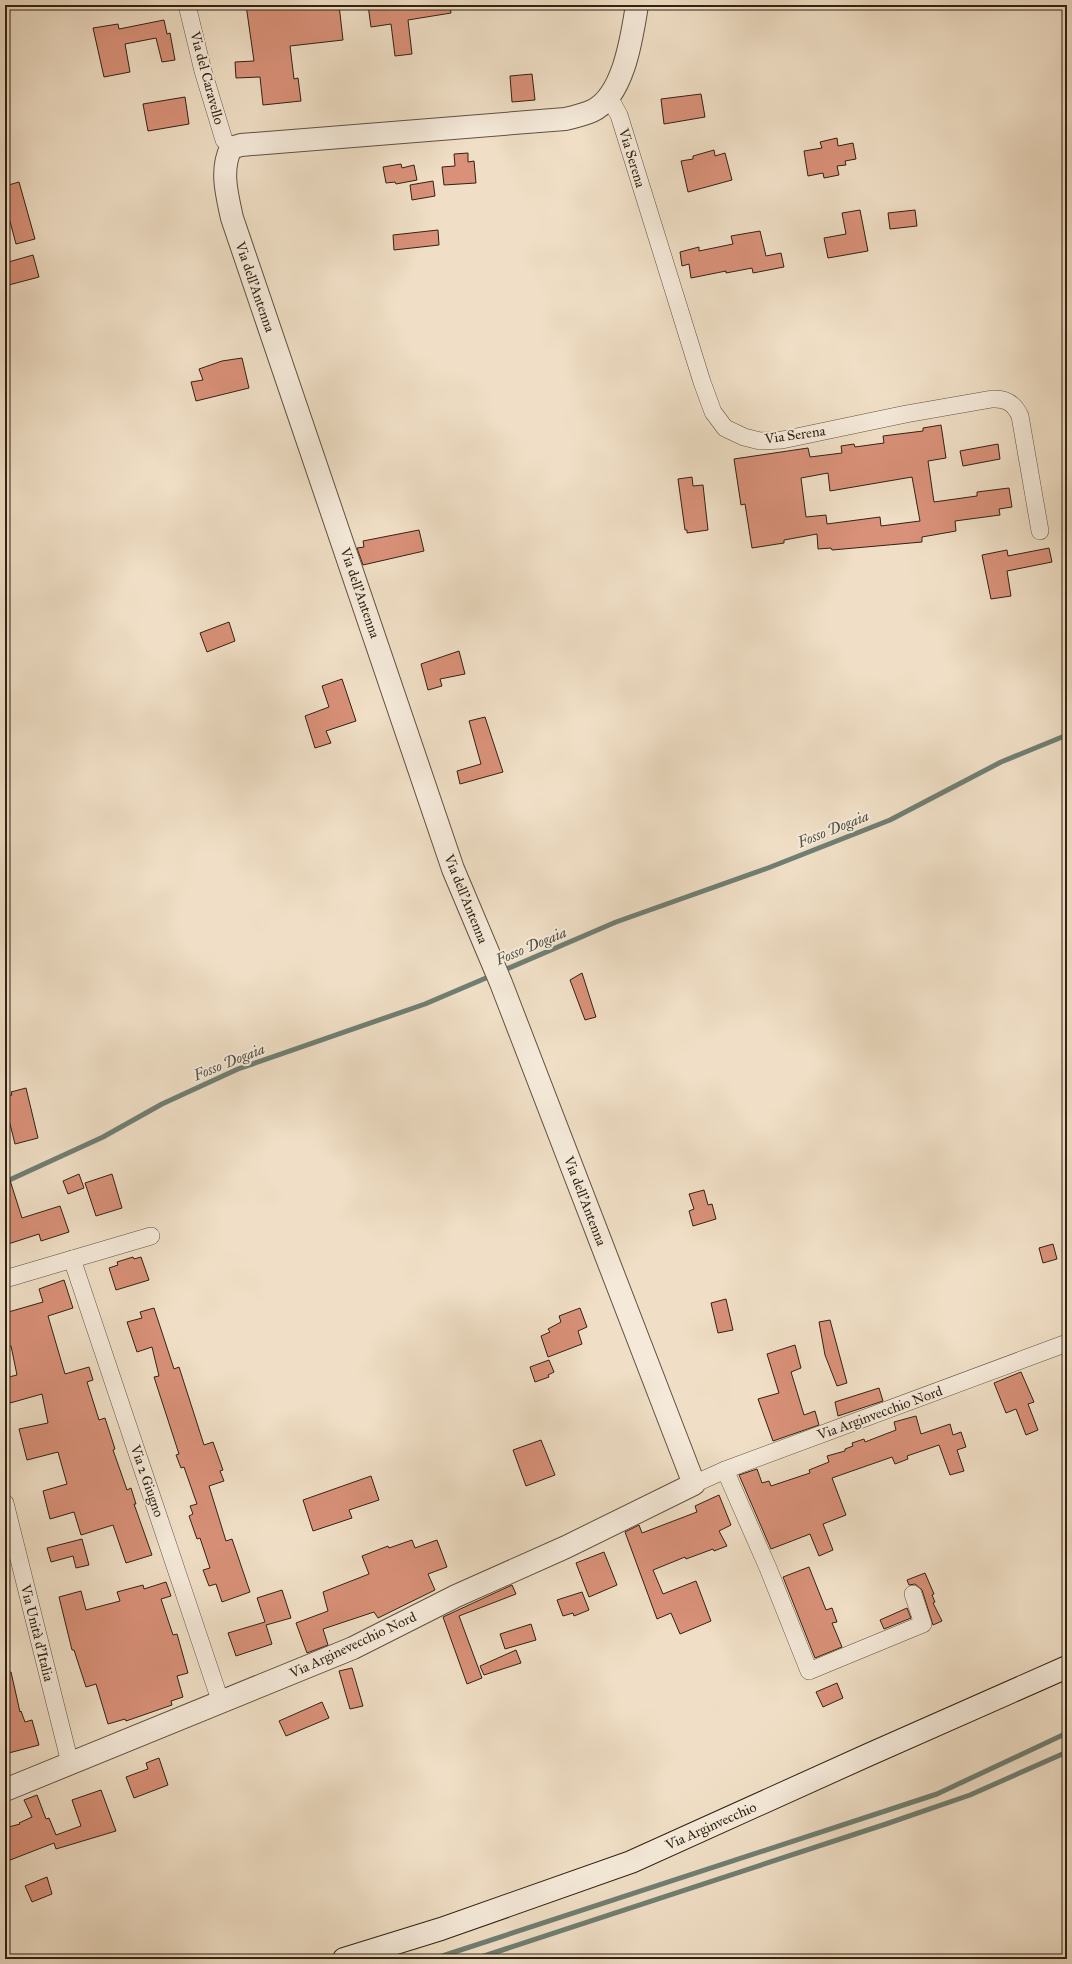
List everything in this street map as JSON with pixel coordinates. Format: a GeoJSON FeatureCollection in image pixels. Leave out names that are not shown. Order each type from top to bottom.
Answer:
{"type":"FeatureCollection","features":[{"type":"Feature","properties":{"kind":"street","name":"Via del Caravello"},"geometry":{"type":"LineString","coordinates":[[187,5],[224,140],[231,148]]}},
{"type":"Feature","properties":{"kind":"street"},"geometry":{"type":"LineString","coordinates":[[231,148],[267,142],[565,120],[593,111],[609,97],[620,78],[637,5]]}},
{"type":"Feature","properties":{"kind":"street","name":"Via Serena"},"geometry":{"type":"LineString","coordinates":[[609,97],[619,115],[712,412],[725,428],[744,437],[760,441],[782,440],[906,414],[992,399],[1006,400],[1012,404],[1020,416],[1040,531]]}},
{"type":"Feature","properties":{"kind":"street","name":"Via dell'Antenna"},"geometry":{"type":"LineString","coordinates":[[231,148],[226,158],[225,189],[232,218],[453,868],[501,983],[694,1484]]}},
{"type":"Feature","properties":{"kind":"street"},"geometry":{"type":"LineString","coordinates":[[5,1279],[151,1236]]}},
{"type":"Feature","properties":{"kind":"street","name":"Via 2 Giugno"},"geometry":{"type":"LineString","coordinates":[[72,1260],[221,1703]]}},
{"type":"Feature","properties":{"kind":"street","name":"Via Arginvecchio Nord"},"geometry":{"type":"LineString","coordinates":[[694,1484],[725,1470],[1067,1343]]}},
{"type":"Feature","properties":{"kind":"street"},"geometry":{"type":"LineString","coordinates":[[725,1470],[768,1568],[809,1671],[923,1624],[913,1594]]}},
{"type":"Feature","properties":{"kind":"street","name":"Via Arginevecchio Nord"},"geometry":{"type":"LineString","coordinates":[[5,1790],[353,1648],[456,1596],[566,1547],[694,1484]]}},
{"type":"Feature","properties":{"kind":"street","name":"Via Unità d'Italia"},"geometry":{"type":"LineString","coordinates":[[5,1504],[70,1763]]}},
{"type":"Feature","properties":{"kind":"street","name":"Via Arginvecchio"},"geometry":{"type":"LineString","coordinates":[[344,1959],[442,1929],[631,1862],[860,1758],[1067,1667]]}},
{"type":"Feature","properties":{"kind":"building"},"geometry":{"type":"Polygon","coordinates":[[[246,5],[339,5],[343,40],[290,46],[294,79],[298,78],[301,101],[263,105],[260,77],[236,78],[235,62],[254,61],[246,5]]]}},
{"type":"Feature","properties":{"kind":"building"},"geometry":{"type":"Polygon","coordinates":[[[368,5],[450,5],[451,13],[408,20],[412,54],[395,56],[391,24],[371,27],[368,5]]]}},
{"type":"Feature","properties":{"kind":"building"},"geometry":{"type":"Polygon","coordinates":[[[164,20],[167,34],[170,33],[175,60],[162,62],[156,38],[125,44],[130,72],[104,77],[93,28],[118,24],[119,29],[164,20]]]}},
{"type":"Feature","properties":{"kind":"building"},"geometry":{"type":"Polygon","coordinates":[[[532,74],[535,100],[512,102],[510,76],[532,74]]]}},
{"type":"Feature","properties":{"kind":"building"},"geometry":{"type":"Polygon","coordinates":[[[701,94],[705,117],[664,124],[661,99],[701,94]]]}},
{"type":"Feature","properties":{"kind":"building"},"geometry":{"type":"Polygon","coordinates":[[[185,97],[189,124],[148,131],[143,104],[185,97]]]}},
{"type":"Feature","properties":{"kind":"building"},"geometry":{"type":"Polygon","coordinates":[[[837,138],[838,146],[853,143],[856,159],[845,161],[846,165],[837,166],[839,175],[824,178],[823,173],[808,176],[804,151],[822,148],[820,142],[837,138]]]}},
{"type":"Feature","properties":{"kind":"building"},"geometry":{"type":"Polygon","coordinates":[[[714,150],[715,156],[725,153],[732,180],[688,192],[681,161],[693,159],[693,156],[714,150]]]}},
{"type":"Feature","properties":{"kind":"building"},"geometry":{"type":"Polygon","coordinates":[[[468,153],[468,162],[474,161],[476,183],[444,185],[442,167],[455,166],[454,154],[468,153]]]}},
{"type":"Feature","properties":{"kind":"building"},"geometry":{"type":"Polygon","coordinates":[[[401,164],[402,168],[414,165],[417,180],[396,184],[395,182],[386,183],[383,167],[401,164]]]}},
{"type":"Feature","properties":{"kind":"building"},"geometry":{"type":"Polygon","coordinates":[[[433,181],[435,196],[412,200],[410,185],[433,181]]]}},
{"type":"Feature","properties":{"kind":"building"},"geometry":{"type":"Polygon","coordinates":[[[19,182],[35,239],[16,244],[8,214],[5,215],[5,186],[19,182]]]}},
{"type":"Feature","properties":{"kind":"building"},"geometry":{"type":"Polygon","coordinates":[[[860,210],[868,251],[828,258],[824,238],[846,234],[842,213],[860,210]]]}},
{"type":"Feature","properties":{"kind":"building"},"geometry":{"type":"Polygon","coordinates":[[[915,210],[917,226],[890,229],[888,213],[915,210]]]}},
{"type":"Feature","properties":{"kind":"building"},"geometry":{"type":"Polygon","coordinates":[[[438,230],[439,245],[394,250],[393,235],[438,230]]]}},
{"type":"Feature","properties":{"kind":"building"},"geometry":{"type":"Polygon","coordinates":[[[760,231],[766,256],[781,253],[784,267],[753,273],[752,268],[726,273],[726,271],[691,278],[689,264],[682,266],[680,252],[699,247],[699,251],[733,244],[731,236],[760,231]]]}},
{"type":"Feature","properties":{"kind":"building"},"geometry":{"type":"Polygon","coordinates":[[[33,255],[39,277],[5,286],[5,263],[33,255]]]}},
{"type":"Feature","properties":{"kind":"building"},"geometry":{"type":"Polygon","coordinates":[[[242,358],[249,388],[196,401],[191,382],[203,380],[199,369],[222,361],[242,358]]]}},
{"type":"Feature","properties":{"kind":"building"},"geometry":{"type":"Polygon","coordinates":[[[941,425],[946,458],[928,461],[934,502],[977,496],[977,492],[1009,488],[1012,507],[999,509],[1000,515],[955,521],[956,531],[922,537],[922,542],[832,550],[831,548],[818,549],[817,534],[784,540],[784,543],[752,548],[745,504],[741,505],[734,459],[808,448],[810,457],[842,453],[841,446],[854,444],[855,447],[884,443],[883,436],[923,431],[923,428],[941,425]],[[828,473],[801,478],[806,517],[826,515],[827,524],[880,517],[881,526],[920,521],[912,477],[830,491],[828,473]]]}},
{"type":"Feature","properties":{"kind":"building"},"geometry":{"type":"Polygon","coordinates":[[[998,444],[1000,459],[963,466],[960,451],[998,444]]]}},
{"type":"Feature","properties":{"kind":"building"},"geometry":{"type":"Polygon","coordinates":[[[692,477],[693,486],[703,485],[708,530],[687,533],[687,530],[685,530],[678,479],[692,477]]]}},
{"type":"Feature","properties":{"kind":"building"},"geometry":{"type":"Polygon","coordinates":[[[419,530],[424,551],[363,565],[357,548],[364,547],[363,541],[419,530]]]}},
{"type":"Feature","properties":{"kind":"building"},"geometry":{"type":"Polygon","coordinates":[[[1049,548],[1052,562],[1007,571],[1011,596],[991,599],[982,555],[1007,550],[1008,556],[1049,548]]]}},
{"type":"Feature","properties":{"kind":"building"},"geometry":{"type":"Polygon","coordinates":[[[229,622],[235,641],[207,652],[200,633],[229,622]]]}},
{"type":"Feature","properties":{"kind":"building"},"geometry":{"type":"Polygon","coordinates":[[[459,651],[465,674],[440,679],[442,686],[428,690],[421,664],[459,651]]]}},
{"type":"Feature","properties":{"kind":"building"},"geometry":{"type":"Polygon","coordinates":[[[342,679],[356,721],[326,731],[331,743],[315,748],[305,716],[329,707],[322,686],[342,679]]]}},
{"type":"Feature","properties":{"kind":"building"},"geometry":{"type":"Polygon","coordinates":[[[485,717],[503,772],[460,784],[457,771],[481,764],[469,721],[485,717]]]}},
{"type":"Feature","properties":{"kind":"building"},"geometry":{"type":"Polygon","coordinates":[[[582,973],[596,1017],[585,1020],[570,980],[582,973]]]}},
{"type":"Feature","properties":{"kind":"building"},"geometry":{"type":"Polygon","coordinates":[[[26,1088],[38,1138],[15,1144],[5,1104],[5,1096],[12,1095],[11,1092],[26,1088]]]}},
{"type":"Feature","properties":{"kind":"building"},"geometry":{"type":"Polygon","coordinates":[[[8,1174],[22,1218],[60,1206],[69,1232],[41,1241],[39,1234],[5,1245],[5,1175],[8,1174]]]}},
{"type":"Feature","properties":{"kind":"building"},"geometry":{"type":"Polygon","coordinates":[[[79,1174],[84,1188],[68,1194],[63,1181],[79,1174]]]}},
{"type":"Feature","properties":{"kind":"building"},"geometry":{"type":"Polygon","coordinates":[[[112,1174],[122,1208],[96,1216],[85,1183],[112,1174]]]}},
{"type":"Feature","properties":{"kind":"building"},"geometry":{"type":"Polygon","coordinates":[[[704,1190],[708,1205],[712,1204],[716,1219],[693,1226],[689,1211],[694,1209],[689,1194],[704,1190]]]}},
{"type":"Feature","properties":{"kind":"building"},"geometry":{"type":"Polygon","coordinates":[[[1053,1244],[1057,1259],[1043,1263],[1039,1248],[1053,1244]]]}},
{"type":"Feature","properties":{"kind":"building"},"geometry":{"type":"Polygon","coordinates":[[[133,1257],[134,1259],[141,1257],[149,1280],[116,1290],[109,1268],[118,1265],[117,1262],[133,1257]]]}},
{"type":"Feature","properties":{"kind":"building"},"geometry":{"type":"Polygon","coordinates":[[[64,1280],[73,1308],[48,1316],[65,1374],[89,1367],[93,1380],[87,1382],[99,1420],[105,1418],[115,1449],[113,1450],[127,1490],[131,1488],[136,1504],[134,1504],[152,1555],[126,1563],[113,1525],[81,1535],[74,1512],[50,1519],[43,1491],[67,1484],[58,1452],[27,1460],[19,1429],[48,1423],[42,1394],[10,1403],[5,1383],[5,1378],[17,1375],[11,1346],[5,1348],[5,1313],[43,1302],[39,1289],[64,1280]]]}},
{"type":"Feature","properties":{"kind":"building"},"geometry":{"type":"Polygon","coordinates":[[[726,1299],[733,1330],[718,1333],[711,1303],[726,1299]]]}},
{"type":"Feature","properties":{"kind":"building"},"geometry":{"type":"Polygon","coordinates":[[[154,1308],[174,1369],[179,1367],[204,1445],[213,1442],[223,1470],[220,1471],[224,1481],[209,1486],[226,1541],[232,1539],[250,1592],[222,1602],[216,1584],[209,1586],[203,1570],[210,1568],[200,1538],[197,1539],[189,1516],[193,1514],[190,1506],[197,1504],[184,1467],[181,1468],[176,1455],[179,1454],[154,1377],[159,1376],[152,1347],[137,1352],[127,1322],[142,1318],[140,1312],[154,1308]]]}},
{"type":"Feature","properties":{"kind":"building"},"geometry":{"type":"Polygon","coordinates":[[[580,1308],[587,1327],[578,1331],[582,1344],[548,1357],[541,1336],[550,1332],[548,1329],[561,1322],[559,1316],[580,1308]]]}},
{"type":"Feature","properties":{"kind":"building"},"geometry":{"type":"Polygon","coordinates":[[[830,1320],[847,1383],[837,1386],[825,1355],[819,1322],[830,1320]]]}},
{"type":"Feature","properties":{"kind":"building"},"geometry":{"type":"Polygon","coordinates":[[[795,1345],[801,1368],[791,1372],[804,1415],[815,1411],[819,1425],[773,1441],[758,1399],[779,1393],[767,1354],[795,1345]]]}},
{"type":"Feature","properties":{"kind":"building"},"geometry":{"type":"Polygon","coordinates":[[[549,1360],[554,1372],[548,1375],[549,1377],[535,1382],[530,1367],[549,1360]]]}},
{"type":"Feature","properties":{"kind":"building"},"geometry":{"type":"Polygon","coordinates":[[[1021,1372],[1034,1402],[1028,1404],[1038,1430],[1026,1435],[1016,1409],[1006,1413],[994,1383],[1021,1372]]]}},
{"type":"Feature","properties":{"kind":"building"},"geometry":{"type":"Polygon","coordinates":[[[879,1388],[883,1401],[838,1416],[835,1402],[879,1388]]]}},
{"type":"Feature","properties":{"kind":"building"},"geometry":{"type":"Polygon","coordinates":[[[916,1416],[921,1434],[950,1424],[953,1435],[961,1432],[966,1447],[957,1450],[964,1471],[950,1475],[939,1445],[907,1456],[908,1459],[895,1464],[892,1457],[832,1478],[846,1515],[823,1524],[833,1550],[819,1556],[810,1534],[771,1549],[739,1475],[757,1469],[762,1483],[769,1481],[771,1486],[810,1473],[809,1470],[829,1462],[827,1456],[845,1451],[845,1449],[853,1446],[852,1443],[864,1439],[865,1442],[896,1430],[894,1422],[916,1416]]]}},
{"type":"Feature","properties":{"kind":"building"},"geometry":{"type":"Polygon","coordinates":[[[541,1440],[555,1475],[526,1486],[513,1450],[541,1440]]]}},
{"type":"Feature","properties":{"kind":"building"},"geometry":{"type":"Polygon","coordinates":[[[371,1476],[379,1500],[349,1510],[352,1518],[313,1531],[303,1500],[371,1476]]]}},
{"type":"Feature","properties":{"kind":"building"},"geometry":{"type":"Polygon","coordinates":[[[719,1495],[731,1525],[719,1531],[727,1546],[714,1551],[713,1549],[686,1559],[685,1557],[653,1570],[663,1594],[696,1581],[711,1621],[680,1634],[671,1613],[657,1619],[625,1532],[639,1525],[642,1533],[697,1512],[695,1506],[719,1495]]]}},
{"type":"Feature","properties":{"kind":"building"},"geometry":{"type":"Polygon","coordinates":[[[82,1539],[89,1565],[76,1568],[73,1556],[51,1562],[47,1548],[82,1539]]]}},
{"type":"Feature","properties":{"kind":"building"},"geometry":{"type":"Polygon","coordinates":[[[412,1540],[415,1548],[437,1540],[447,1567],[428,1574],[435,1590],[378,1618],[374,1612],[323,1629],[328,1645],[307,1653],[296,1623],[328,1611],[323,1592],[369,1574],[362,1556],[388,1546],[389,1548],[412,1540]]]}},
{"type":"Feature","properties":{"kind":"building"},"geometry":{"type":"Polygon","coordinates":[[[604,1552],[617,1585],[589,1597],[576,1563],[604,1552]]]}},
{"type":"Feature","properties":{"kind":"building"},"geometry":{"type":"Polygon","coordinates":[[[809,1567],[826,1610],[832,1608],[837,1622],[832,1623],[842,1647],[815,1658],[783,1577],[809,1567]]]}},
{"type":"Feature","properties":{"kind":"building"},"geometry":{"type":"Polygon","coordinates":[[[925,1573],[934,1594],[932,1595],[935,1602],[933,1603],[942,1621],[933,1625],[922,1590],[915,1584],[909,1585],[907,1580],[925,1573]]]}},
{"type":"Feature","properties":{"kind":"building"},"geometry":{"type":"Polygon","coordinates":[[[166,1582],[171,1596],[161,1599],[173,1635],[177,1634],[188,1673],[177,1676],[183,1697],[171,1701],[172,1705],[126,1721],[125,1719],[108,1724],[96,1684],[86,1687],[74,1650],[72,1650],[59,1597],[81,1591],[86,1610],[120,1601],[117,1592],[143,1585],[144,1589],[166,1582]]]}},
{"type":"Feature","properties":{"kind":"building"},"geometry":{"type":"Polygon","coordinates":[[[512,1585],[516,1594],[459,1616],[482,1678],[467,1684],[443,1617],[512,1585]]]}},
{"type":"Feature","properties":{"kind":"building"},"geometry":{"type":"Polygon","coordinates":[[[282,1590],[291,1618],[266,1625],[272,1644],[236,1656],[228,1633],[265,1622],[257,1598],[282,1590]]]}},
{"type":"Feature","properties":{"kind":"building"},"geometry":{"type":"Polygon","coordinates":[[[582,1592],[589,1610],[574,1616],[573,1613],[563,1616],[557,1600],[582,1592]]]}},
{"type":"Feature","properties":{"kind":"building"},"geometry":{"type":"Polygon","coordinates":[[[907,1608],[911,1618],[884,1629],[880,1620],[907,1608]]]}},
{"type":"Feature","properties":{"kind":"building"},"geometry":{"type":"Polygon","coordinates":[[[531,1624],[536,1640],[505,1649],[500,1634],[531,1624]]]}},
{"type":"Feature","properties":{"kind":"building"},"geometry":{"type":"Polygon","coordinates":[[[516,1650],[521,1663],[484,1675],[480,1666],[516,1650]]]}},
{"type":"Feature","properties":{"kind":"building"},"geometry":{"type":"Polygon","coordinates":[[[352,1668],[363,1706],[350,1709],[339,1671],[352,1668]]]}},
{"type":"Feature","properties":{"kind":"building"},"geometry":{"type":"Polygon","coordinates":[[[11,1672],[20,1712],[21,1711],[25,1722],[32,1720],[39,1745],[5,1754],[5,1673],[11,1672]]]}},
{"type":"Feature","properties":{"kind":"building"},"geometry":{"type":"Polygon","coordinates":[[[837,1683],[843,1698],[823,1707],[816,1692],[837,1683]]]}},
{"type":"Feature","properties":{"kind":"building"},"geometry":{"type":"Polygon","coordinates":[[[322,1702],[329,1718],[286,1736],[279,1721],[322,1702]]]}},
{"type":"Feature","properties":{"kind":"building"},"geometry":{"type":"Polygon","coordinates":[[[159,1758],[168,1785],[134,1798],[126,1777],[148,1769],[146,1763],[159,1758]]]}},
{"type":"Feature","properties":{"kind":"building"},"geometry":{"type":"Polygon","coordinates":[[[101,1790],[116,1831],[56,1849],[54,1843],[5,1862],[5,1828],[20,1824],[19,1823],[32,1817],[24,1800],[37,1795],[46,1819],[49,1818],[56,1835],[81,1826],[72,1800],[101,1790]]]}},
{"type":"Feature","properties":{"kind":"building"},"geometry":{"type":"Polygon","coordinates":[[[47,1877],[52,1894],[32,1902],[25,1886],[47,1877]]]}},
{"type":"Feature","properties":{"kind":"waterway","name":"Fosso Dogaia"},"geometry":{"type":"LineString","coordinates":[[502,971],[616,922],[768,868],[890,820],[1001,762],[1067,735]]}},
{"type":"Feature","properties":{"kind":"waterway","name":"Fosso Dogaia"},"geometry":{"type":"LineString","coordinates":[[5,1182],[103,1137],[162,1104],[238,1069],[425,1004],[493,975]]}},
{"type":"Feature","properties":{"kind":"waterway"},"geometry":{"type":"LineString","coordinates":[[433,1959],[937,1794],[1067,1733]]}},
{"type":"Feature","properties":{"kind":"waterway"},"geometry":{"type":"LineString","coordinates":[[475,1959],[970,1795],[1067,1752]]}}]}
